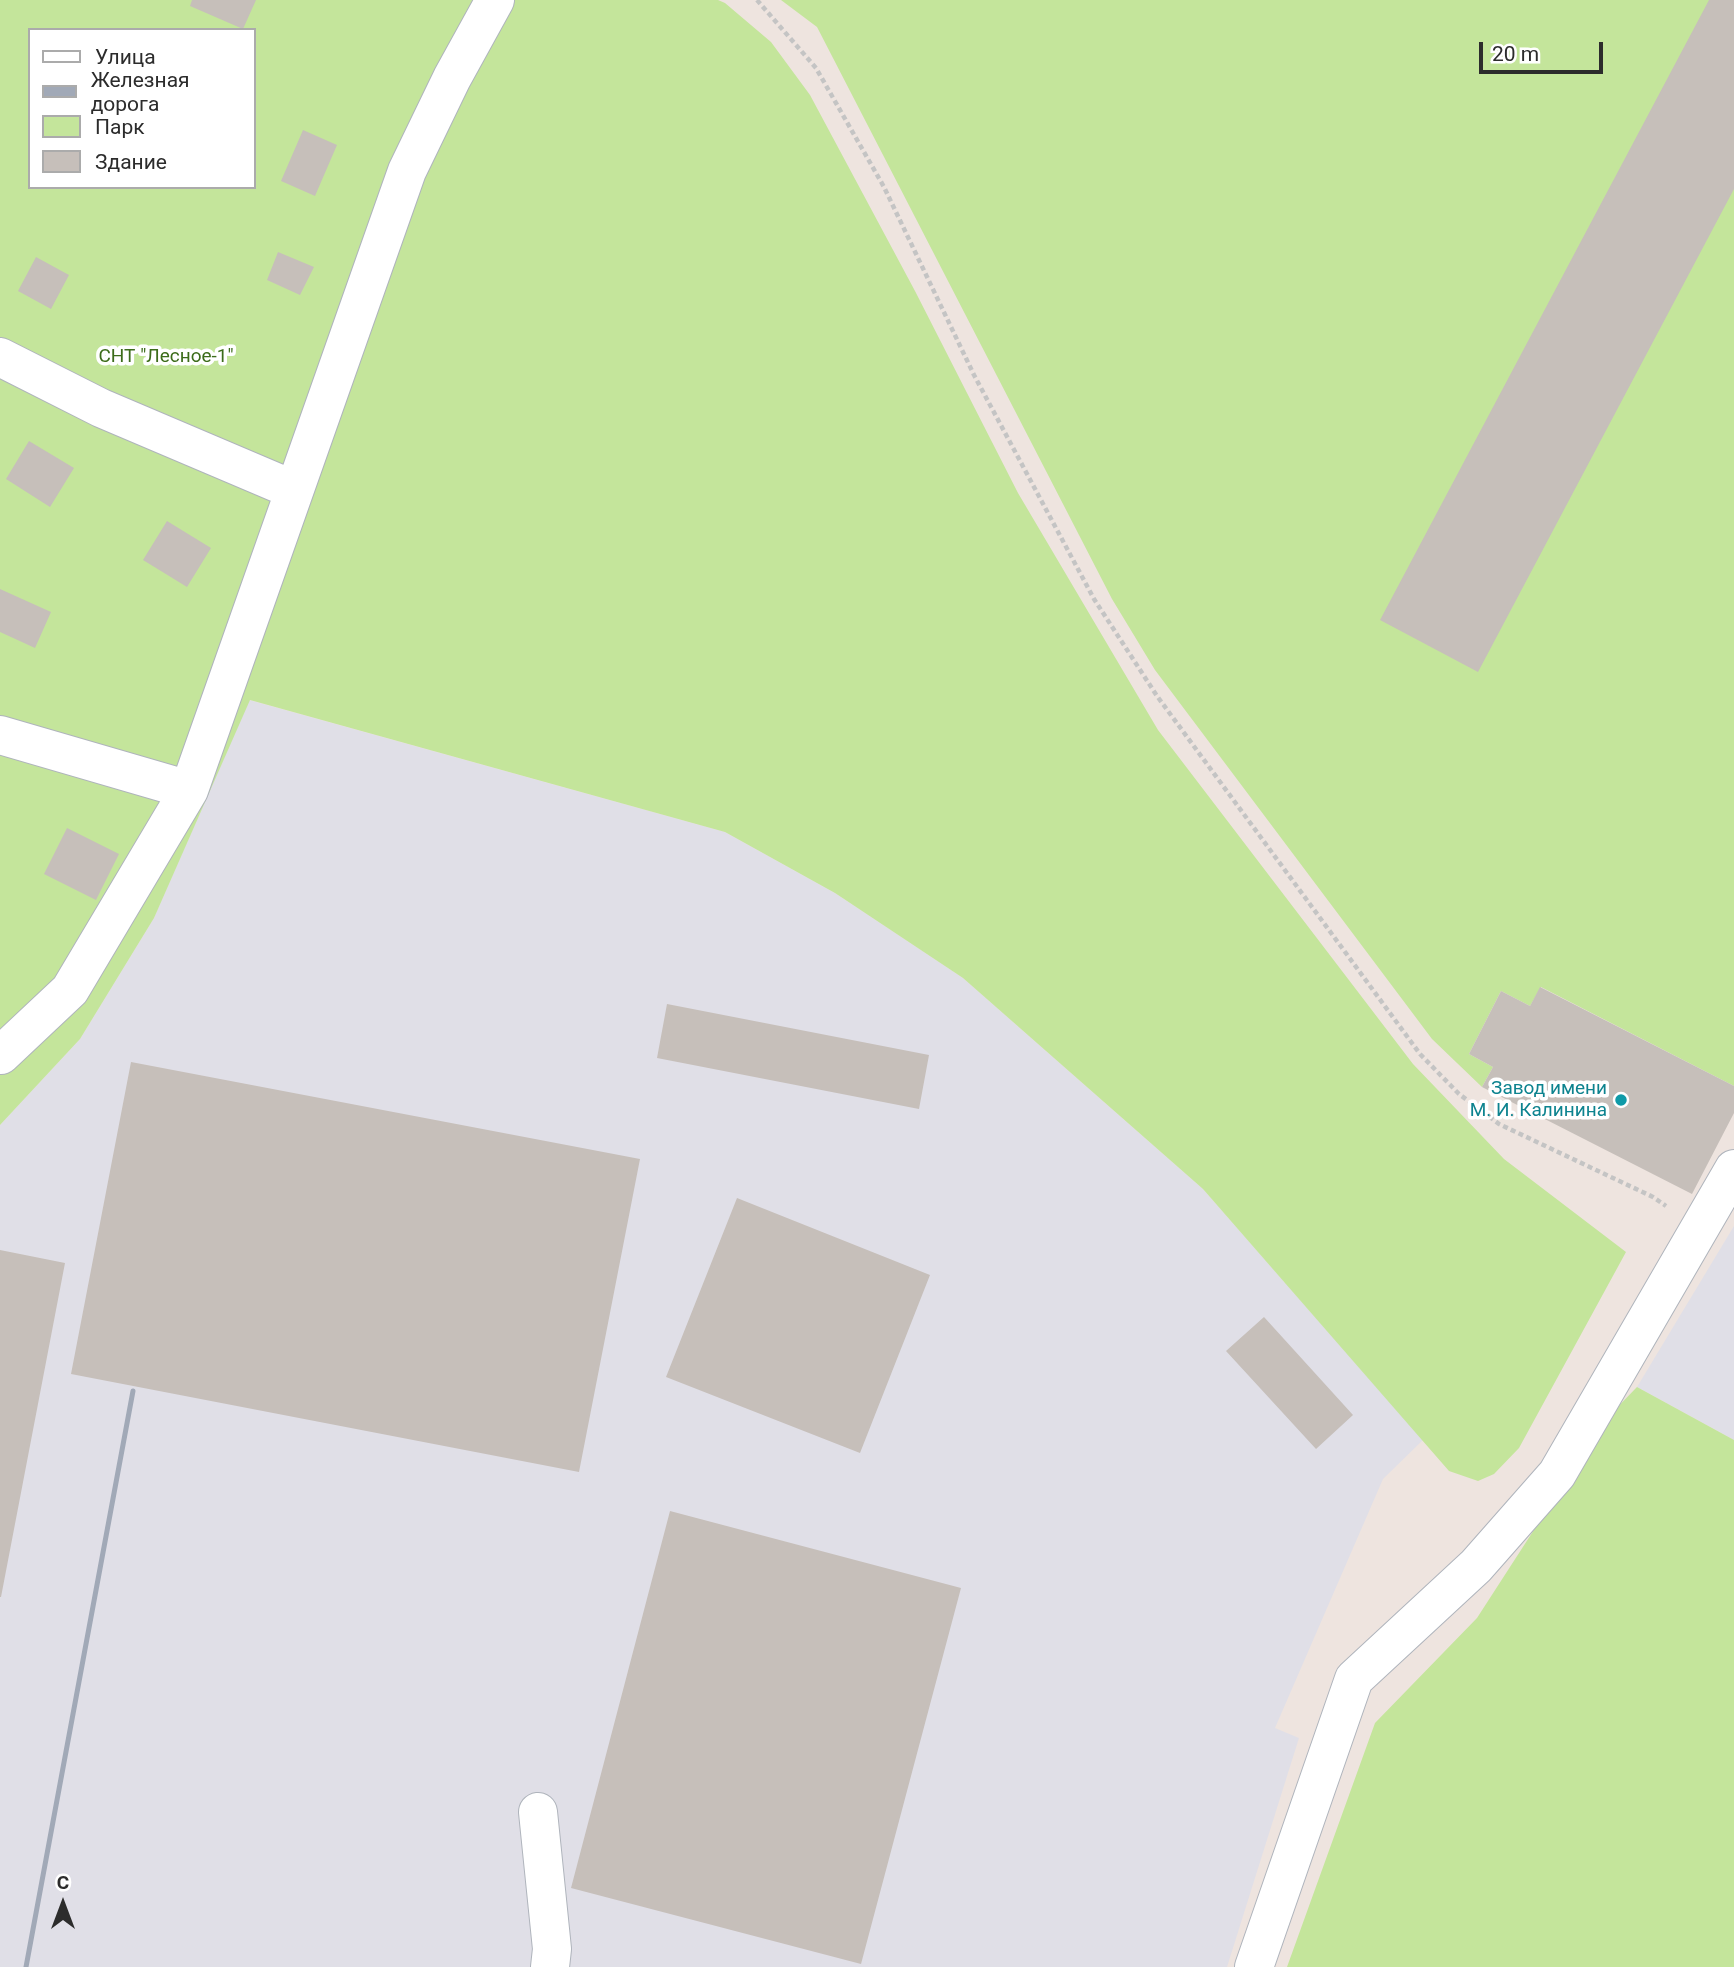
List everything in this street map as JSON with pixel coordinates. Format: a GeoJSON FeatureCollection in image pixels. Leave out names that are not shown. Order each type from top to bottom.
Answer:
{"type":"FeatureCollection","features":[{"type":"Feature","properties":{"kind":"street"},"geometry":{"type":"LineString","coordinates":[[1,1055],[70,990],[189,790],[407,171],[452,78],[495,0]]}},
{"type":"Feature","properties":{"kind":"street"},"geometry":{"type":"LineString","coordinates":[[0,357],[101,408],[294,490]]}},
{"type":"Feature","properties":{"kind":"street"},"geometry":{"type":"LineString","coordinates":[[0,735],[189,790]]}},
{"type":"Feature","properties":{"kind":"street"},"geometry":{"type":"LineString","coordinates":[[1254,1967],[1354,1679],[1476,1566],[1557,1474],[1734,1168]]}},
{"type":"Feature","properties":{"kind":"street"},"geometry":{"type":"LineString","coordinates":[[538,1812],[552,1949],[550,1967]]}},
{"type":"Feature","properties":{"kind":"path"},"geometry":{"type":"LineString","coordinates":[[757,0],[816,68],[884,187],[974,375],[1094,598],[1157,696],[1420,1054],[1460,1094],[1499,1124],[1653,1197],[1699,1228]]}},
{"type":"Feature","properties":{"kind":"shaded area"},"geometry":{"type":"Polygon","coordinates":[[[249,700],[725,832],[835,893],[963,978],[1203,1189],[1423,1440],[1383,1479],[1275,1728],[1299,1738],[1227,1967],[0,1967],[0,1125],[80,1039],[154,918],[249,700]]]}},
{"type":"Feature","properties":{"kind":"shaded area"},"geometry":{"type":"Polygon","coordinates":[[[1734,1226],[1734,1440],[1637,1387],[1734,1226]]]}},
{"type":"Feature","properties":{"kind":"green space","name":"СНТ \"Лесное-1\""},"geometry":{"type":"Polygon","coordinates":[[[0,0],[718,0],[771,42],[810,95],[915,291],[1018,493],[1158,730],[1413,1064],[1504,1159],[1626,1252],[1519,1448],[1494,1474],[1478,1481],[1449,1471],[1203,1189],[963,978],[835,893],[725,832],[250,700],[154,918],[80,1039],[0,1125],[0,0]]]}},
{"type":"Feature","properties":{"kind":"green space"},"geometry":{"type":"Polygon","coordinates":[[[781,0],[1734,0],[1734,1086],[1541,987],[1530,1006],[1501,991],[1469,1054],[1493,1067],[1482,1087],[1432,1039],[1155,670],[1112,599],[817,27],[781,0]]]}},
{"type":"Feature","properties":{"kind":"green space"},"geometry":{"type":"Polygon","coordinates":[[[1637,1387],[1734,1440],[1734,1967],[1287,1967],[1375,1723],[1477,1618],[1605,1420],[1637,1387]]]}},
{"type":"Feature","properties":{"kind":"building"},"geometry":{"type":"Polygon","coordinates":[[[192,0],[256,0],[243,28],[190,6],[192,0]]]}},
{"type":"Feature","properties":{"kind":"building"},"geometry":{"type":"Polygon","coordinates":[[[1709,0],[1734,0],[1734,189],[1478,672],[1380,620],[1709,0]]]}},
{"type":"Feature","properties":{"kind":"building"},"geometry":{"type":"Polygon","coordinates":[[[303,130],[337,145],[315,196],[281,181],[303,130]]]}},
{"type":"Feature","properties":{"kind":"building"},"geometry":{"type":"Polygon","coordinates":[[[278,252],[314,267],[300,295],[267,280],[278,252]]]}},
{"type":"Feature","properties":{"kind":"building"},"geometry":{"type":"Polygon","coordinates":[[[36,257],[69,275],[51,309],[18,291],[36,257]]]}},
{"type":"Feature","properties":{"kind":"building"},"geometry":{"type":"Polygon","coordinates":[[[29,441],[74,468],[50,507],[6,479],[29,441]]]}},
{"type":"Feature","properties":{"kind":"building"},"geometry":{"type":"Polygon","coordinates":[[[167,521],[211,548],[187,587],[143,560],[167,521]]]}},
{"type":"Feature","properties":{"kind":"building"},"geometry":{"type":"Polygon","coordinates":[[[0,589],[51,612],[35,648],[0,632],[0,589]]]}},
{"type":"Feature","properties":{"kind":"building"},"geometry":{"type":"Polygon","coordinates":[[[67,828],[119,854],[96,900],[44,874],[67,828]]]}},
{"type":"Feature","properties":{"kind":"building","name":"Завод имени М. И. Калинина"},"geometry":{"type":"Polygon","coordinates":[[[1540,987],[1734,1086],[1734,1113],[1692,1194],[1482,1087],[1493,1067],[1469,1054],[1501,991],[1530,1006],[1540,987]]]}},
{"type":"Feature","properties":{"kind":"building"},"geometry":{"type":"Polygon","coordinates":[[[667,1004],[929,1055],[919,1109],[657,1058],[667,1004]]]}},
{"type":"Feature","properties":{"kind":"building"},"geometry":{"type":"Polygon","coordinates":[[[131,1062],[640,1159],[579,1472],[71,1374],[131,1062]]]}},
{"type":"Feature","properties":{"kind":"building"},"geometry":{"type":"Polygon","coordinates":[[[737,1198],[930,1275],[860,1453],[666,1377],[737,1198]]]}},
{"type":"Feature","properties":{"kind":"building"},"geometry":{"type":"Polygon","coordinates":[[[0,1250],[65,1263],[1,1597],[0,1597],[0,1250]]]}},
{"type":"Feature","properties":{"kind":"building"},"geometry":{"type":"Polygon","coordinates":[[[1264,1317],[1353,1415],[1316,1449],[1226,1351],[1264,1317]]]}},
{"type":"Feature","properties":{"kind":"building"},"geometry":{"type":"Polygon","coordinates":[[[670,1511],[961,1588],[861,1964],[571,1888],[670,1511]]]}},
{"type":"Feature","properties":{"kind":"railway"},"geometry":{"type":"LineString","coordinates":[[26,1967],[133,1391]]}},
{"type":"Feature","properties":{"kind":"place","name":"Завод имени М. И. Калинина"},"geometry":{"type":"Point","coordinates":[1621,1100]}}]}
